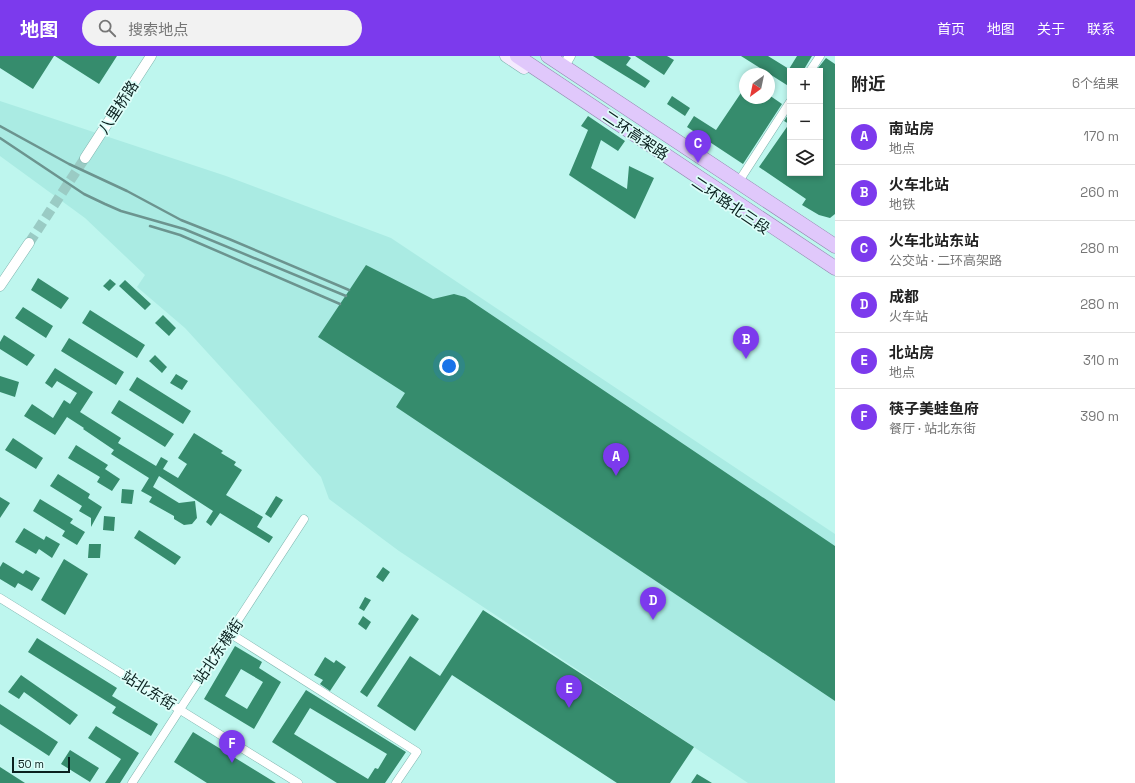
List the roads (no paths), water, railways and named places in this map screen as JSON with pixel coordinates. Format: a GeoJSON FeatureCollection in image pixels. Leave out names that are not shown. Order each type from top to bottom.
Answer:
{"type":"FeatureCollection","features":[{"type":"Feature","properties":{"kind":"highway","name":"二环高架路"},"geometry":{"type":"LineString","coordinates":[[517,56],[835,268]]}},
{"type":"Feature","properties":{"kind":"highway","name":"二环高架路"},"geometry":{"type":"LineString","coordinates":[[548,56],[835,246]]}},
{"type":"Feature","properties":{"kind":"main road","name":"二环路北三段"},"geometry":{"type":"LineString","coordinates":[[506,56],[835,275]]}},
{"type":"Feature","properties":{"kind":"main road","name":"二环路北三段"},"geometry":{"type":"LineString","coordinates":[[565,58],[835,241]]}},
{"type":"Feature","properties":{"kind":"street","name":"八里桥路"},"geometry":{"type":"LineString","coordinates":[[85,158],[151,56]]}},
{"type":"Feature","properties":{"kind":"street"},"geometry":{"type":"LineString","coordinates":[[812,68],[820,56]]}},
{"type":"Feature","properties":{"kind":"street"},"geometry":{"type":"LineString","coordinates":[[741,178],[789,104]]}},
{"type":"Feature","properties":{"kind":"street"},"geometry":{"type":"LineString","coordinates":[[0,286],[28,243]]}},
{"type":"Feature","properties":{"kind":"street","name":"站北东横街"},"geometry":{"type":"LineString","coordinates":[[132,783],[304,519]]}},
{"type":"Feature","properties":{"kind":"street","name":"站北东街"},"geometry":{"type":"LineString","coordinates":[[0,598],[298,783]]}},
{"type":"Feature","properties":{"kind":"street"},"geometry":{"type":"LineString","coordinates":[[230,634],[417,752],[396,783]]}},
{"type":"Feature","properties":{"kind":"tunnel"},"geometry":{"type":"LineString","coordinates":[[29,243],[85,158]]}},
{"type":"Feature","properties":{"kind":"railway"},"geometry":{"type":"LineString","coordinates":[[0,126],[69,164],[127,191],[181,220],[349,290]]}},
{"type":"Feature","properties":{"kind":"railway"},"geometry":{"type":"LineString","coordinates":[[0,138],[84,194],[105,204],[121,211],[184,229],[346,296]]}},
{"type":"Feature","properties":{"kind":"railway"},"geometry":{"type":"LineString","coordinates":[[150,226],[180,235],[340,304]]}},
{"type":"Feature","properties":{"kind":"place","name":"火车北站东站"},"geometry":{"type":"Point","coordinates":[698,163]}},
{"type":"Feature","properties":{"kind":"place","name":"火车北站"},"geometry":{"type":"Point","coordinates":[746,359]}},
{"type":"Feature","properties":{"kind":"place","name":"南站房"},"geometry":{"type":"Point","coordinates":[616,476]}},
{"type":"Feature","properties":{"kind":"place","name":"成都"},"geometry":{"type":"Point","coordinates":[653,620]}},
{"type":"Feature","properties":{"kind":"place","name":"北站房"},"geometry":{"type":"Point","coordinates":[569,708]}},
{"type":"Feature","properties":{"kind":"place","name":"筷子美蛙鱼府"},"geometry":{"type":"Point","coordinates":[232,763]}}]}
